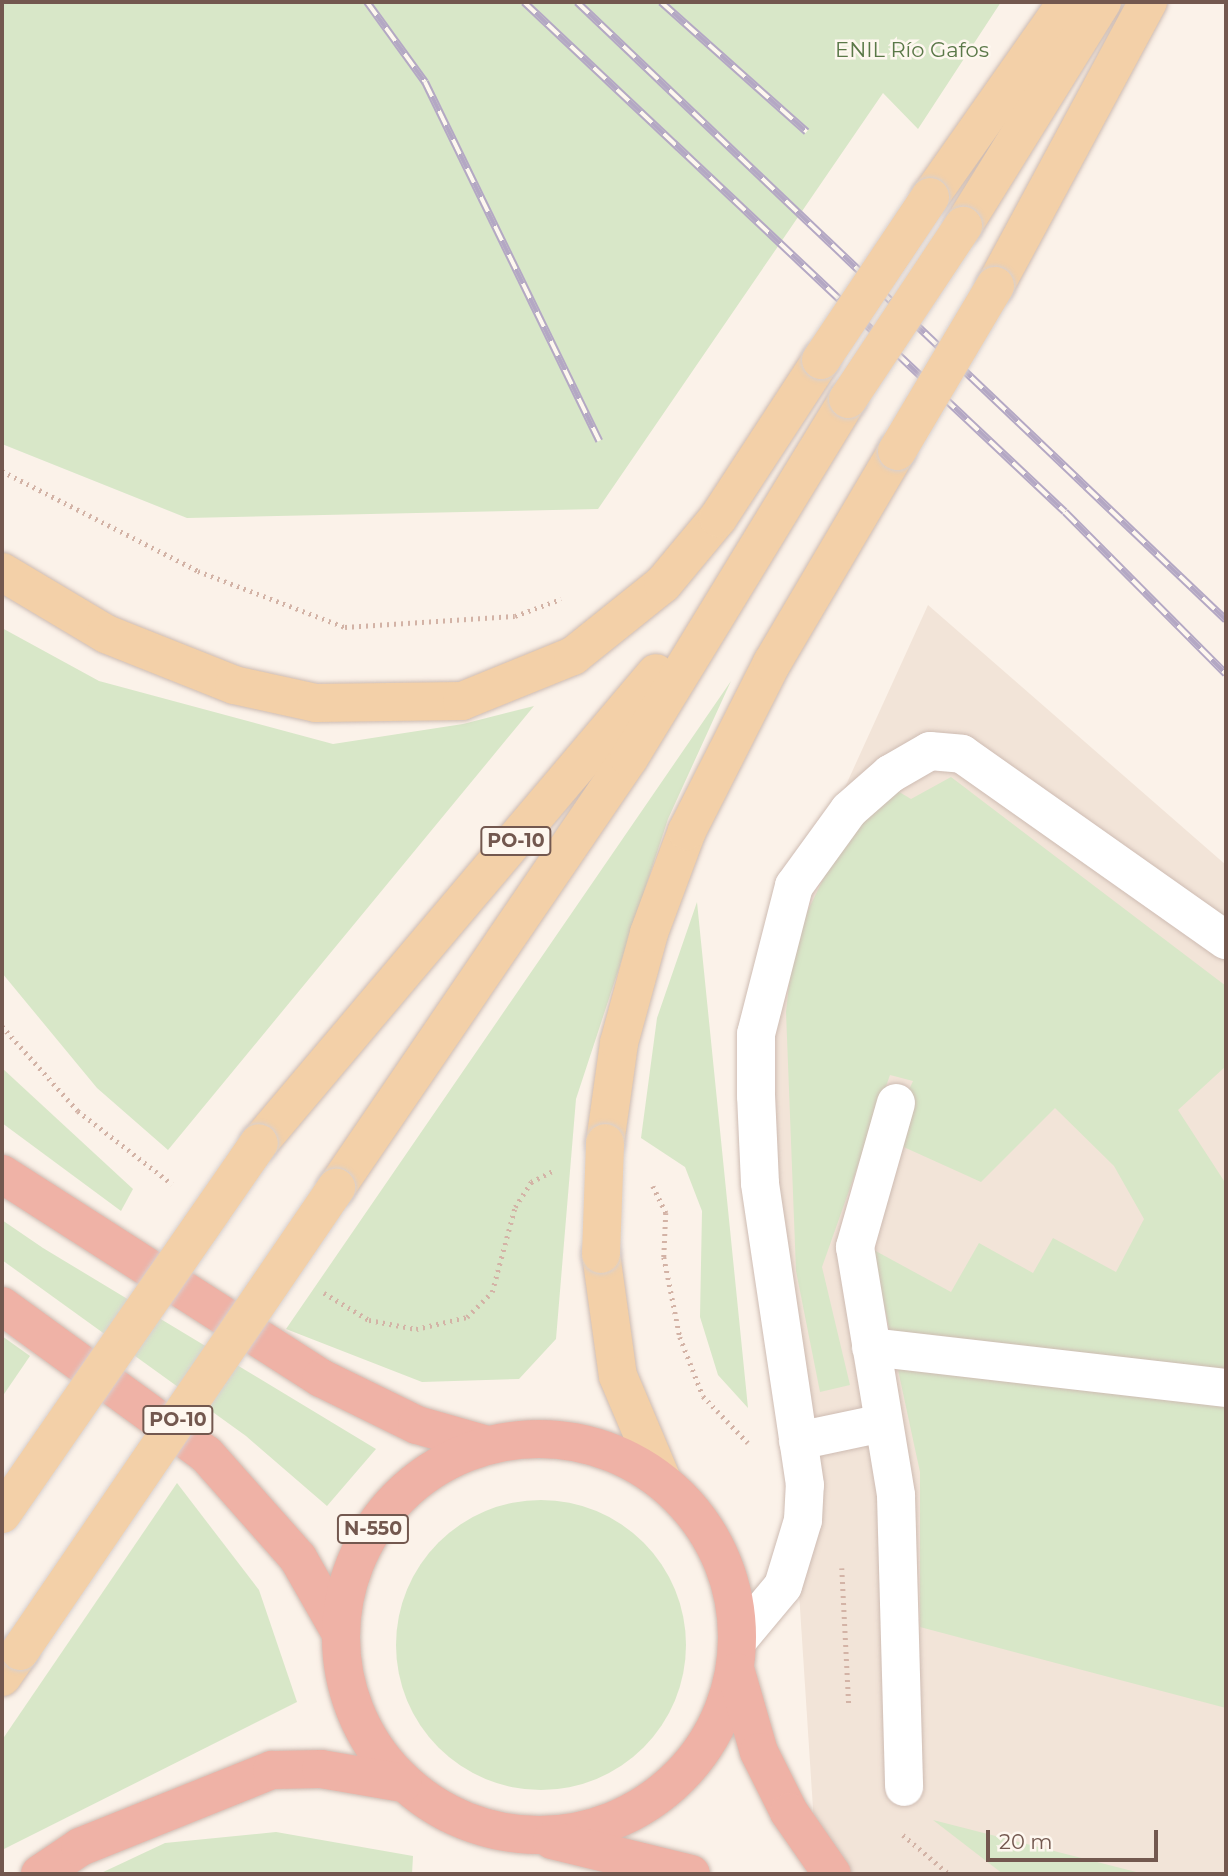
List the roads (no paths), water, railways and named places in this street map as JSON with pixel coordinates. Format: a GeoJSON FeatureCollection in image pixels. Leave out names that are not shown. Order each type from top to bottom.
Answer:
{"type":"FeatureCollection","features":[{"type":"Feature","properties":{"kind":"highway","name":"N-550"},"geometry":{"type":"LineString","coordinates":[[2,1174],[321,1378],[417,1425],[487,1445]]}},
{"type":"Feature","properties":{"kind":"highway","name":"N-550"},"geometry":{"type":"LineString","coordinates":[[2,1306],[206,1454],[298,1558],[340,1632]]}},
{"type":"Feature","properties":{"kind":"highway","name":"N-550"},"geometry":{"type":"LineString","coordinates":[[691,1874],[536,1836],[465,1822],[403,1783],[368,1740],[346,1688],[340,1632],[347,1582],[384,1515],[440,1465],[487,1445],[533,1438],[580,1442],[623,1456],[662,1480],[695,1512],[720,1551],[734,1595],[737,1656],[759,1752],[789,1812],[832,1874]]}},
{"type":"Feature","properties":{"kind":"highway","name":"N-550"},"geometry":{"type":"LineString","coordinates":[[536,1836],[615,1821],[650,1802],[705,1745],[737,1656]]}},
{"type":"Feature","properties":{"kind":"highway"},"geometry":{"type":"LineString","coordinates":[[40,1874],[80,1847],[272,1770],[321,1769],[403,1783]]}},
{"type":"Feature","properties":{"kind":"main road"},"geometry":{"type":"LineString","coordinates":[[2,572],[106,634],[234,685],[316,703],[462,701],[573,656],[663,584],[719,518],[930,197],[1067,2]]}},
{"type":"Feature","properties":{"kind":"main road"},"geometry":{"type":"LineString","coordinates":[[763,531],[963,226],[1102,2]]}},
{"type":"Feature","properties":{"kind":"main road"},"geometry":{"type":"LineString","coordinates":[[662,1480],[618,1376],[601,1254],[605,1143],[622,1031],[649,933],[687,831],[772,663],[995,286],[1148,2]]}},
{"type":"Feature","properties":{"kind":"main road","name":"PO-10"},"geometry":{"type":"LineString","coordinates":[[2,1514],[259,1143],[638,697],[763,531]]}},
{"type":"Feature","properties":{"kind":"main road","name":"PO-10"},"geometry":{"type":"LineString","coordinates":[[11,1664],[629,758],[763,531]]}},
{"type":"Feature","properties":{"kind":"street"},"geometry":{"type":"LineString","coordinates":[[737,1656],[783,1586],[798,1555],[805,1485],[760,1183],[756,1034],[794,887],[849,810],[890,774],[930,751],[962,754],[1226,940]]}},
{"type":"Feature","properties":{"kind":"street"},"geometry":{"type":"LineString","coordinates":[[896,1103],[855,1247],[896,1496],[904,1787]]}},
{"type":"Feature","properties":{"kind":"street"},"geometry":{"type":"LineString","coordinates":[[871,1347],[1226,1388]]}},
{"type":"Feature","properties":{"kind":"street"},"geometry":{"type":"LineString","coordinates":[[797,1441],[883,1423]]}},
{"type":"Feature","properties":{"kind":"railway"},"geometry":{"type":"LineString","coordinates":[[367,2],[425,82],[599,441]]}},
{"type":"Feature","properties":{"kind":"railway"},"geometry":{"type":"LineString","coordinates":[[524,2],[1065,512],[1226,674]]}},
{"type":"Feature","properties":{"kind":"railway"},"geometry":{"type":"LineString","coordinates":[[577,2],[1226,620]]}},
{"type":"Feature","properties":{"kind":"railway"},"geometry":{"type":"LineString","coordinates":[[661,2],[807,132]]}},
{"type":"Feature","properties":{"kind":"park label","name":"ENIL Río Gafos"},"geometry":{"type":"Point","coordinates":[912,50]}}]}
